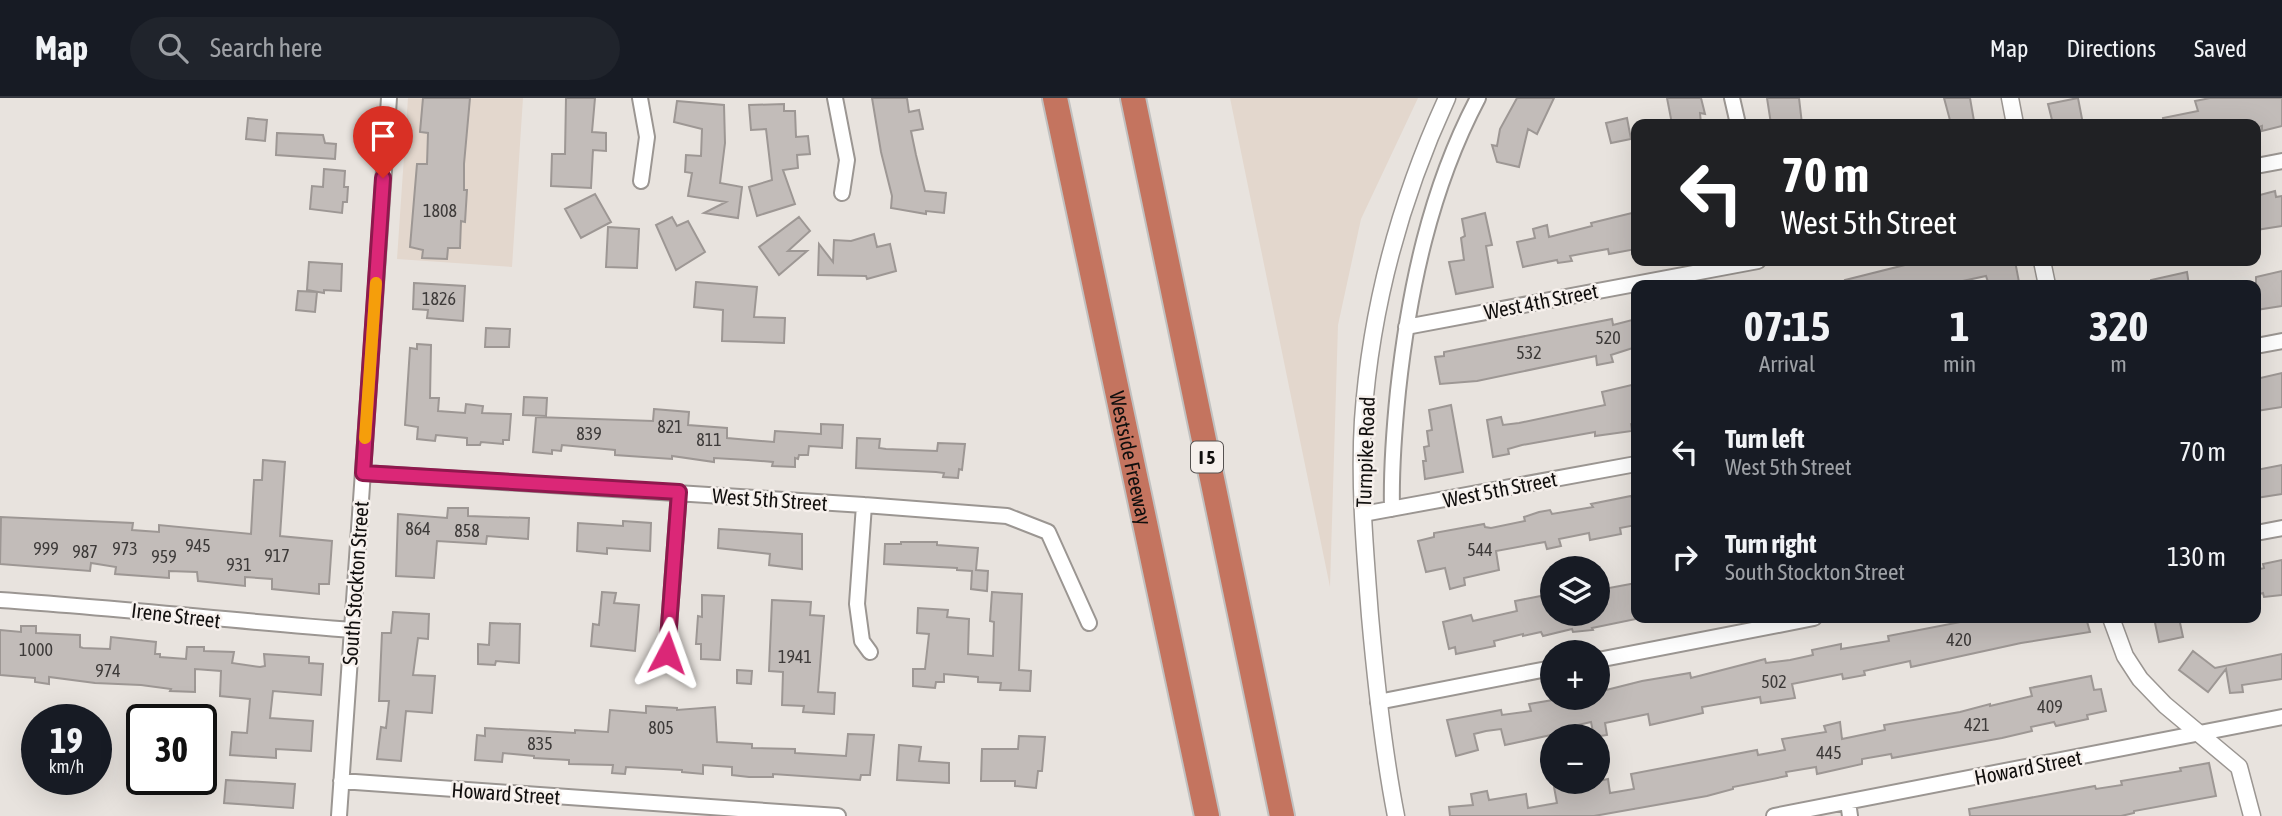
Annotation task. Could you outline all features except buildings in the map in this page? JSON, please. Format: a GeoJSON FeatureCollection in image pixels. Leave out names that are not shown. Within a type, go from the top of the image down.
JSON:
{"type":"FeatureCollection","features":[{"type":"Feature","properties":{"kind":"highway","name":"Westside Freeway"},"geometry":{"type":"LineString","coordinates":[[1055,98],[1207,816]]}},
{"type":"Feature","properties":{"kind":"highway","name":"I 5"},"geometry":{"type":"LineString","coordinates":[[1133,98],[1282,816]]}},
{"type":"Feature","properties":{"kind":"street","name":"South Stockton Street"},"geometry":{"type":"LineString","coordinates":[[339,816],[389,98]]}},
{"type":"Feature","properties":{"kind":"street"},"geometry":{"type":"LineString","coordinates":[[640,98],[647,136],[641,181]]}},
{"type":"Feature","properties":{"kind":"street"},"geometry":{"type":"LineString","coordinates":[[835,98],[847,160],[842,193]]}},
{"type":"Feature","properties":{"kind":"street","name":"Turnpike Road"},"geometry":{"type":"LineString","coordinates":[[1396,816],[1378,702],[1363,514],[1363,421],[1370,356],[1393,240],[1411,185],[1447,98]]}},
{"type":"Feature","properties":{"kind":"street"},"geometry":{"type":"LineString","coordinates":[[1392,509],[1391,468],[1406,327],[1420,254],[1432,209],[1451,156],[1478,98]]}},
{"type":"Feature","properties":{"kind":"street"},"geometry":{"type":"LineString","coordinates":[[1732,98],[1737,119]]}},
{"type":"Feature","properties":{"kind":"street"},"geometry":{"type":"LineString","coordinates":[[2010,98],[2014,119]]}},
{"type":"Feature","properties":{"kind":"street"},"geometry":{"type":"LineString","coordinates":[[2261,165],[2282,161]]}},
{"type":"Feature","properties":{"kind":"street","name":"West 4th Street"},"geometry":{"type":"LineString","coordinates":[[1657,280],[1731,266]]}},
{"type":"Feature","properties":{"kind":"street","name":"West 4th Street"},"geometry":{"type":"LineString","coordinates":[[1406,327],[1631,285]]}},
{"type":"Feature","properties":{"kind":"street"},"geometry":{"type":"LineString","coordinates":[[2261,344],[2282,341]]}},
{"type":"Feature","properties":{"kind":"street","name":"West 5th Street"},"geometry":{"type":"LineString","coordinates":[[1363,514],[1631,465]]}},
{"type":"Feature","properties":{"kind":"street","name":"West 5th Street"},"geometry":{"type":"LineString","coordinates":[[363,473],[1007,516],[1048,532],[1089,623]]}},
{"type":"Feature","properties":{"kind":"street"},"geometry":{"type":"LineString","coordinates":[[667,653],[679,492]]}},
{"type":"Feature","properties":{"kind":"street"},"geometry":{"type":"LineString","coordinates":[[864,505],[858,604],[862,641],[870,652]]}},
{"type":"Feature","properties":{"kind":"street"},"geometry":{"type":"LineString","coordinates":[[2261,532],[2282,528]]}},
{"type":"Feature","properties":{"kind":"street","name":"Irene Street"},"geometry":{"type":"LineString","coordinates":[[0,600],[137,609],[231,621],[352,630]]}},
{"type":"Feature","properties":{"kind":"street"},"geometry":{"type":"LineString","coordinates":[[1610,658],[1788,623]]}},
{"type":"Feature","properties":{"kind":"street"},"geometry":{"type":"LineString","coordinates":[[2112,623],[2118,642],[2140,679],[2165,705],[2239,767],[2252,816]]}},
{"type":"Feature","properties":{"kind":"street"},"geometry":{"type":"LineString","coordinates":[[1378,702],[1540,670]]}},
{"type":"Feature","properties":{"kind":"street","name":"Howard Street"},"geometry":{"type":"LineString","coordinates":[[1774,816],[1849,809],[2282,717]]}},
{"type":"Feature","properties":{"kind":"street","name":"Howard Street"},"geometry":{"type":"LineString","coordinates":[[341,781],[838,816]]}},
{"type":"Feature","properties":{"kind":"shaded area"},"geometry":{"type":"Polygon","coordinates":[[[408,98],[523,98],[512,267],[397,259],[408,98]]]}},
{"type":"Feature","properties":{"kind":"shaded area"},"geometry":{"type":"Polygon","coordinates":[[[1230,98],[1418,98],[1361,219],[1338,325],[1330,587],[1230,98]]]}},
{"type":"Feature","properties":{"kind":"slow traffic"},"geometry":{"type":"LineString","coordinates":[[365,438],[376,283]]}},
{"type":"Feature","properties":{"kind":"route"},"geometry":{"type":"LineString","coordinates":[[383,178],[363,473],[679,492],[667,653]]}}]}
